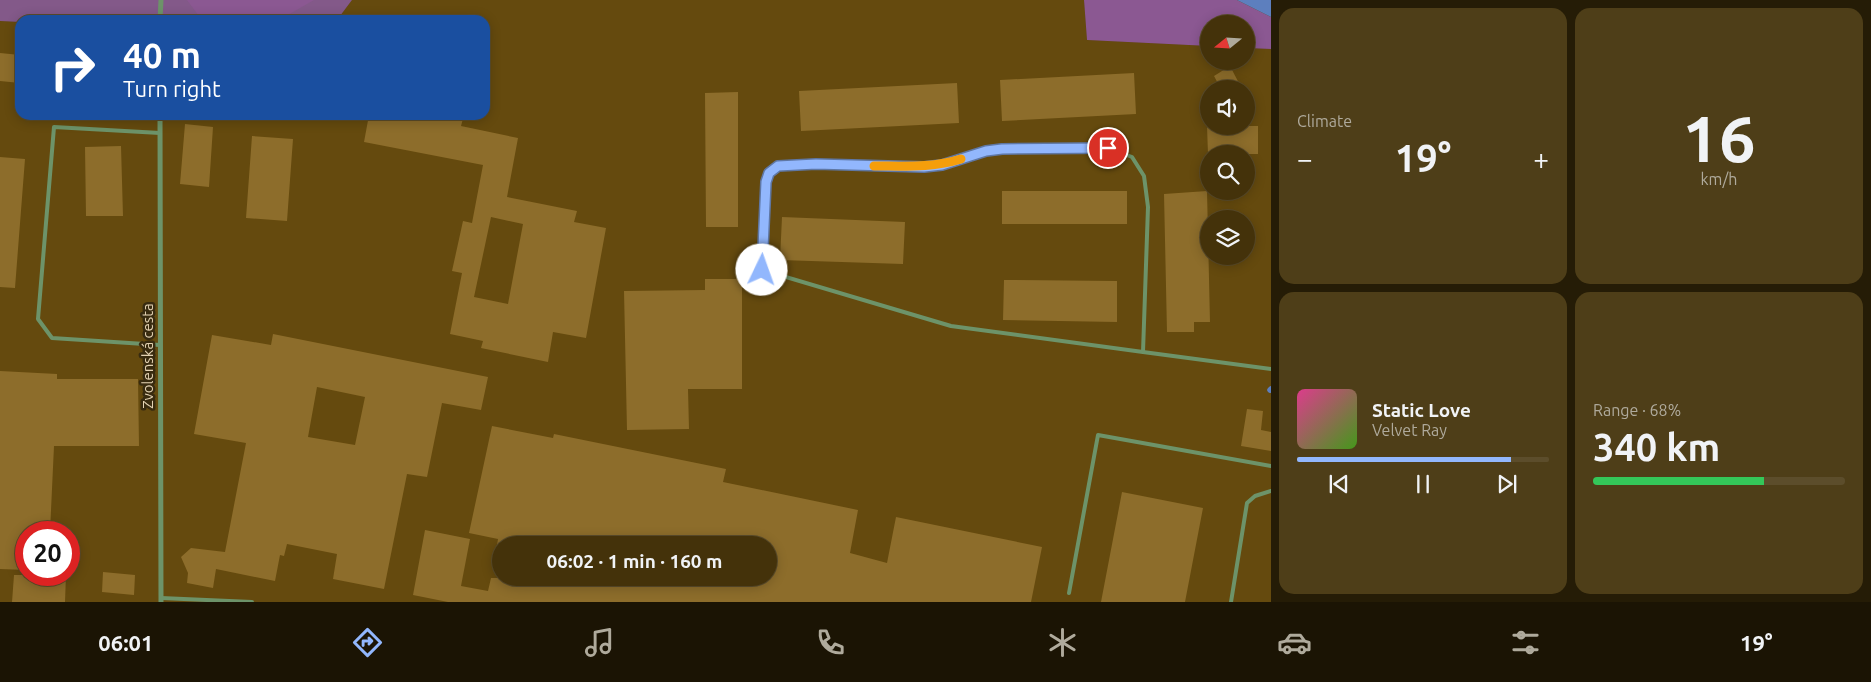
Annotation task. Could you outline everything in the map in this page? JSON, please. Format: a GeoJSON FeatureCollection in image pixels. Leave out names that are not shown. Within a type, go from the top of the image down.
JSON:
{"type":"FeatureCollection","features":[{"type":"Feature","properties":{"kind":"street"},"geometry":{"type":"LineString","coordinates":[[160,15],[161,0]]}},
{"type":"Feature","properties":{"kind":"street","name":"Zvolenská cesta"},"geometry":{"type":"LineString","coordinates":[[160,120],[161,600]]}},
{"type":"Feature","properties":{"kind":"lane"},"geometry":{"type":"LineString","coordinates":[[160,133],[54,127],[38,319],[52,338],[160,344]]}},
{"type":"Feature","properties":{"kind":"lane"},"geometry":{"type":"LineString","coordinates":[[1143,352],[1148,207],[1144,176],[1132,157],[1108,148],[1002,149],[986,151],[933,166],[816,164],[778,166],[769,173],[766,182],[762,270],[951,326],[1143,352],[1271,369]]}},
{"type":"Feature","properties":{"kind":"lane"},"geometry":{"type":"LineString","coordinates":[[1068,593],[1098,435],[1271,466]]}},
{"type":"Feature","properties":{"kind":"lane"},"geometry":{"type":"LineString","coordinates":[[1230,602],[1247,503],[1255,496],[1271,492]]}},
{"type":"Feature","properties":{"kind":"lane","name":"Zvolenská cesta"},"geometry":{"type":"LineString","coordinates":[[161,600],[252,602]]}},
{"type":"Feature","properties":{"kind":"shaded area"},"geometry":{"type":"Polygon","coordinates":[[[0,0],[352,0],[341,15],[15,15],[15,22],[0,21],[0,0]]]}},
{"type":"Feature","properties":{"kind":"shaded area"},"geometry":{"type":"Polygon","coordinates":[[[187,0],[314,0],[288,15],[198,15],[187,0]]]}},
{"type":"Feature","properties":{"kind":"shaded area"},"geometry":{"type":"Polygon","coordinates":[[[352,0],[1084,0],[1087,40],[1200,46],[1200,70],[1255,70],[1255,48],[1271,49],[1271,602],[0,602],[0,21],[15,22],[15,120],[490,120],[490,15],[341,15],[352,0]]]}},
{"type":"Feature","properties":{"kind":"shaded area"},"geometry":{"type":"Polygon","coordinates":[[[1084,0],[1237,0],[1271,17],[1271,49],[1255,48],[1255,15],[1200,15],[1200,46],[1087,40],[1084,0]]]}},
{"type":"Feature","properties":{"kind":"water"},"geometry":{"type":"Polygon","coordinates":[[[1237,0],[1271,0],[1271,17],[1237,0]]]}},
{"type":"Feature","properties":{"kind":"building"},"geometry":{"type":"Polygon","coordinates":[[[0,53],[15,54],[15,82],[0,81],[0,53]]]}},
{"type":"Feature","properties":{"kind":"building"},"geometry":{"type":"Polygon","coordinates":[[[1224,70],[1232,70],[1237,80],[1216,80],[1214,76],[1224,70]]]}},
{"type":"Feature","properties":{"kind":"building"},"geometry":{"type":"Polygon","coordinates":[[[1134,73],[1136,114],[1002,121],[1000,80],[1134,73]]]}},
{"type":"Feature","properties":{"kind":"building"},"geometry":{"type":"Polygon","coordinates":[[[957,83],[959,123],[801,131],[799,91],[957,83]]]}},
{"type":"Feature","properties":{"kind":"building"},"geometry":{"type":"Polygon","coordinates":[[[738,92],[738,227],[706,227],[705,93],[738,92]]]}},
{"type":"Feature","properties":{"kind":"building"},"geometry":{"type":"Polygon","coordinates":[[[368,120],[463,120],[461,126],[518,138],[507,197],[577,211],[574,222],[606,228],[586,338],[553,332],[548,362],[481,348],[483,341],[450,334],[462,273],[452,271],[463,221],[472,223],[483,165],[364,142],[368,120]],[[491,217],[474,297],[508,304],[523,224],[491,217]]]}},
{"type":"Feature","properties":{"kind":"building"},"geometry":{"type":"Polygon","coordinates":[[[185,124],[213,127],[209,187],[180,184],[185,124]]]}},
{"type":"Feature","properties":{"kind":"building"},"geometry":{"type":"Polygon","coordinates":[[[1255,126],[1258,126],[1258,154],[1255,154],[1255,145],[1208,145],[1207,135],[1255,135],[1255,126]]]}},
{"type":"Feature","properties":{"kind":"building"},"geometry":{"type":"Polygon","coordinates":[[[252,136],[293,139],[287,221],[246,218],[252,136]]]}},
{"type":"Feature","properties":{"kind":"building"},"geometry":{"type":"Polygon","coordinates":[[[121,146],[123,216],[86,216],[85,147],[121,146]]]}},
{"type":"Feature","properties":{"kind":"building"},"geometry":{"type":"Polygon","coordinates":[[[0,157],[25,159],[15,288],[0,287],[0,157]]]}},
{"type":"Feature","properties":{"kind":"building"},"geometry":{"type":"Polygon","coordinates":[[[1002,191],[1127,191],[1127,224],[1002,224],[1002,191]]]}},
{"type":"Feature","properties":{"kind":"building"},"geometry":{"type":"Polygon","coordinates":[[[1200,191],[1200,200],[1207,200],[1207,210],[1200,210],[1200,265],[1209,265],[1210,322],[1194,322],[1194,332],[1167,332],[1164,194],[1200,191]]]}},
{"type":"Feature","properties":{"kind":"building"},"geometry":{"type":"Polygon","coordinates":[[[782,217],[905,222],[903,264],[780,260],[782,217]]]}},
{"type":"Feature","properties":{"kind":"building"},"geometry":{"type":"Polygon","coordinates":[[[705,279],[742,279],[742,389],[688,389],[689,429],[627,430],[624,291],[705,290],[705,279]]]}},
{"type":"Feature","properties":{"kind":"building"},"geometry":{"type":"Polygon","coordinates":[[[1004,280],[1117,281],[1117,322],[1003,320],[1004,280]]]}},
{"type":"Feature","properties":{"kind":"building"},"geometry":{"type":"Polygon","coordinates":[[[273,334],[488,377],[481,410],[442,403],[427,477],[407,474],[384,589],[333,579],[337,554],[287,544],[284,556],[280,555],[275,581],[216,569],[213,588],[187,583],[188,573],[181,557],[191,548],[225,552],[246,443],[194,434],[212,335],[271,345],[273,334]],[[317,387],[308,437],[355,445],[365,397],[317,387]]]}},
{"type":"Feature","properties":{"kind":"building"},"geometry":{"type":"Polygon","coordinates":[[[0,371],[57,374],[57,379],[138,379],[139,446],[54,446],[51,521],[15,521],[15,570],[0,569],[0,371]]]}},
{"type":"Feature","properties":{"kind":"building"},"geometry":{"type":"Polygon","coordinates":[[[1247,409],[1263,411],[1261,430],[1271,432],[1271,451],[1241,446],[1247,409]]]}},
{"type":"Feature","properties":{"kind":"building"},"geometry":{"type":"Polygon","coordinates":[[[492,426],[553,438],[554,434],[726,469],[723,482],[858,510],[850,553],[887,563],[896,517],[1042,547],[1031,602],[448,602],[413,595],[425,530],[470,539],[461,586],[488,591],[491,578],[492,586],[777,586],[777,536],[492,536],[492,538],[469,533],[492,426]]]}},
{"type":"Feature","properties":{"kind":"building"},"geometry":{"type":"Polygon","coordinates":[[[1122,492],[1203,508],[1185,602],[1101,602],[1122,492]]]}},
{"type":"Feature","properties":{"kind":"building"},"geometry":{"type":"Polygon","coordinates":[[[103,572],[135,575],[134,595],[102,592],[103,572]]]}},
{"type":"Feature","properties":{"kind":"building"},"geometry":{"type":"Polygon","coordinates":[[[14,575],[15,586],[66,586],[65,602],[12,602],[14,575]]]}},
{"type":"Feature","properties":{"kind":"slow traffic"},"geometry":{"type":"LineString","coordinates":[[874,166],[924,167],[942,165],[961,159]]}},
{"type":"Feature","properties":{"kind":"route"},"geometry":{"type":"LineString","coordinates":[[762,270],[766,182],[769,173],[778,166],[816,164],[924,167],[942,165],[986,151],[1002,149],[1108,148]]}}]}
